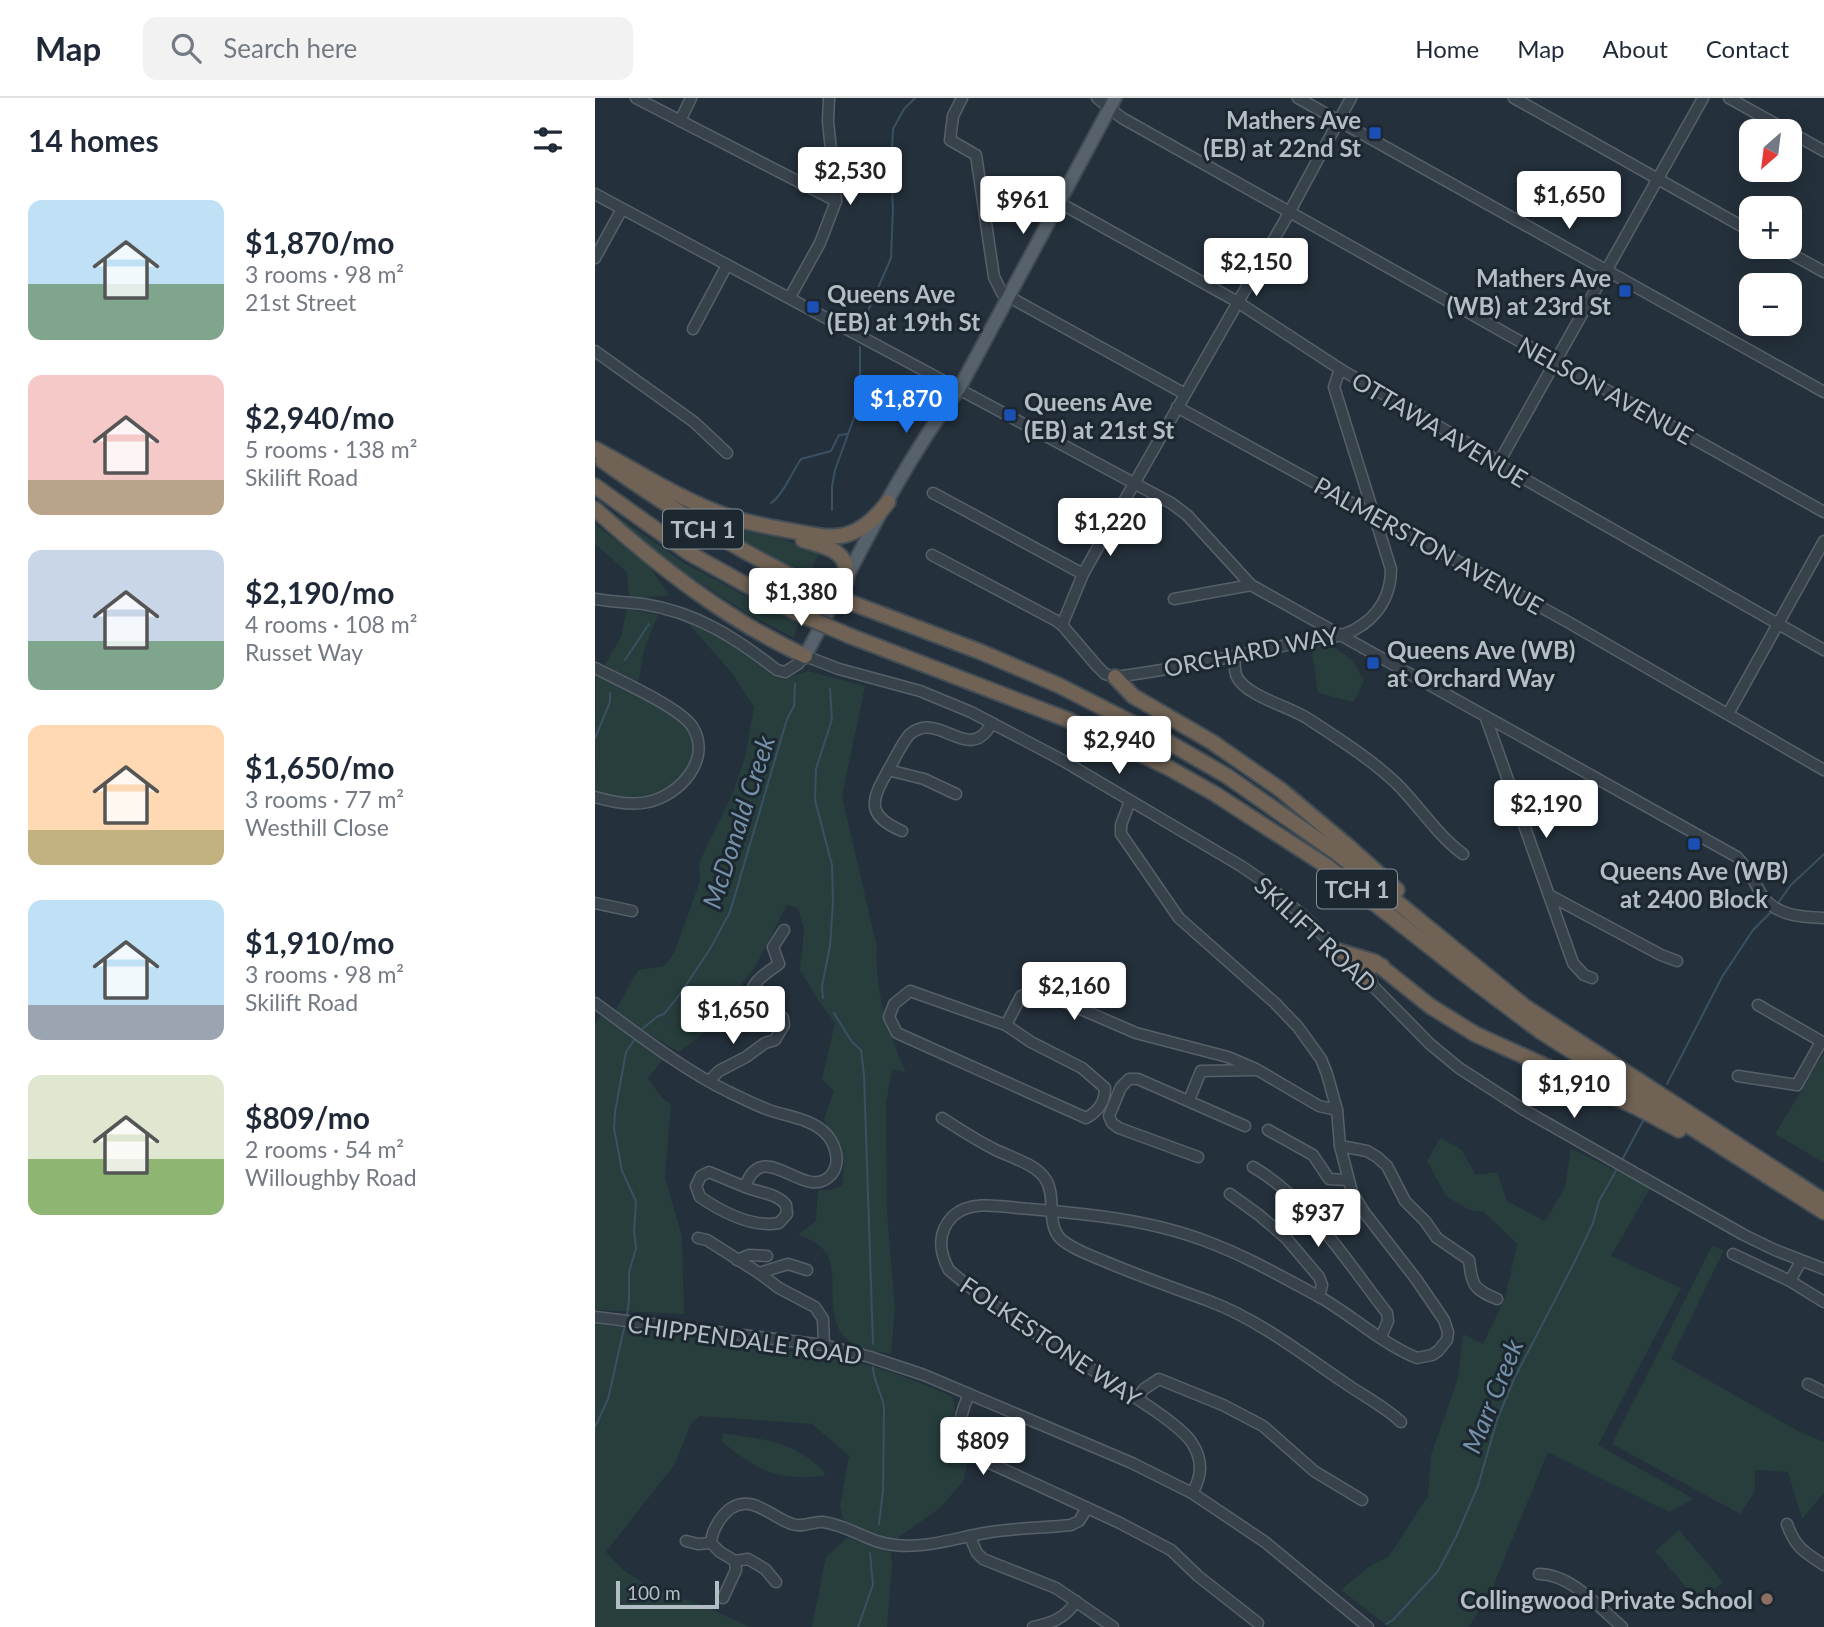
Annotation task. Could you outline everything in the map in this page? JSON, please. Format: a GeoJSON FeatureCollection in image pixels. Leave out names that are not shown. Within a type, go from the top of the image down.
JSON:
{"type":"FeatureCollection","features":[{"type":"Feature","properties":{"kind":"highway"},"geometry":{"type":"LineString","coordinates":[[595,449],[669,489],[730,517],[837,553],[846,563],[846,581]]}},
{"type":"Feature","properties":{"kind":"highway","name":"TCH 1"},"geometry":{"type":"LineString","coordinates":[[595,456],[704,529],[750,556],[818,589],[1032,673],[1121,716],[1204,762],[1337,853],[1483,975],[1568,1036],[1824,1201]]}},
{"type":"Feature","properties":{"kind":"highway","name":"TCH 1"},"geometry":{"type":"LineString","coordinates":[[595,486],[689,553],[796,612],[850,636],[1071,722],[1215,794],[1339,875],[1540,1031],[1824,1213]]}},
{"type":"Feature","properties":{"kind":"highway"},"geometry":{"type":"LineString","coordinates":[[730,517],[795,531],[840,536],[851,534],[867,524],[888,502]]}},
{"type":"Feature","properties":{"kind":"highway"},"geometry":{"type":"LineString","coordinates":[[595,509],[698,593],[740,621],[805,656]]}},
{"type":"Feature","properties":{"kind":"highway"},"geometry":{"type":"LineString","coordinates":[[1115,677],[1133,696],[1212,742],[1303,808],[1372,867],[1483,975]]}},
{"type":"Feature","properties":{"kind":"highway"},"geometry":{"type":"LineString","coordinates":[[1338,951],[1366,958],[1382,966],[1430,1006],[1459,1025],[1501,1047],[1636,1107],[1824,1213]]}},
{"type":"Feature","properties":{"kind":"highway"},"geometry":{"type":"LineString","coordinates":[[1370,984],[1367,975],[1369,968],[1375,964],[1382,966]]}},
{"type":"Feature","properties":{"kind":"main road"},"geometry":{"type":"LineString","coordinates":[[805,656],[930,426],[959,389],[1112,103]]}},
{"type":"Feature","properties":{"kind":"street"},"geometry":{"type":"LineString","coordinates":[[636,98],[835,201]]}},
{"type":"Feature","properties":{"kind":"street"},"geometry":{"type":"LineString","coordinates":[[680,121],[691,98]]}},
{"type":"Feature","properties":{"kind":"street"},"geometry":{"type":"LineString","coordinates":[[790,297],[820,243],[835,201],[828,121],[829,98]]}},
{"type":"Feature","properties":{"kind":"street"},"geometry":{"type":"LineString","coordinates":[[963,98],[953,116],[950,140],[976,155],[994,277],[1002,293],[1185,394]]}},
{"type":"Feature","properties":{"kind":"street","name":"NELSON AVENUE"},"geometry":{"type":"LineString","coordinates":[[1097,98],[1112,103],[1122,118],[1824,512]]}},
{"type":"Feature","properties":{"kind":"street"},"geometry":{"type":"LineString","coordinates":[[1298,98],[1824,392]]}},
{"type":"Feature","properties":{"kind":"street"},"geometry":{"type":"LineString","coordinates":[[1062,625],[1083,574],[1351,98]]}},
{"type":"Feature","properties":{"kind":"street"},"geometry":{"type":"LineString","coordinates":[[1514,98],[1739,225]]}},
{"type":"Feature","properties":{"kind":"street"},"geometry":{"type":"LineString","coordinates":[[1498,464],[1703,98]]}},
{"type":"Feature","properties":{"kind":"street"},"geometry":{"type":"LineString","coordinates":[[1729,98],[1766,119]]}},
{"type":"Feature","properties":{"kind":"street"},"geometry":{"type":"LineString","coordinates":[[1803,140],[1824,151]]}},
{"type":"Feature","properties":{"kind":"street"},"geometry":{"type":"LineString","coordinates":[[595,194],[1171,503],[1187,515],[1251,585],[1737,857],[1749,869],[1762,895],[1777,909],[1794,916],[1824,918]]}},
{"type":"Feature","properties":{"kind":"street","name":"OTTAWA AVENUE"},"geometry":{"type":"LineString","coordinates":[[1060,203],[1237,301],[1340,369],[1490,456],[1498,464],[1824,650]]}},
{"type":"Feature","properties":{"kind":"street"},"geometry":{"type":"LineString","coordinates":[[595,258],[622,209]]}},
{"type":"Feature","properties":{"kind":"street"},"geometry":{"type":"LineString","coordinates":[[1801,259],[1824,272]]}},
{"type":"Feature","properties":{"kind":"street"},"geometry":{"type":"LineString","coordinates":[[692,329],[727,265]]}},
{"type":"Feature","properties":{"kind":"street"},"geometry":{"type":"LineString","coordinates":[[595,351],[694,422],[727,453]]}},
{"type":"Feature","properties":{"kind":"street","name":"ORCHARD WAY"},"geometry":{"type":"LineString","coordinates":[[1115,677],[1338,635],[1353,631],[1382,607],[1389,592],[1391,569],[1377,517],[1334,387],[1340,369]]}},
{"type":"Feature","properties":{"kind":"street","name":"PALMERSTON AVENUE"},"geometry":{"type":"LineString","coordinates":[[1178,407],[1568,622],[1824,770]]}},
{"type":"Feature","properties":{"kind":"street"},"geometry":{"type":"LineString","coordinates":[[933,493],[1083,574]]}},
{"type":"Feature","properties":{"kind":"street"},"geometry":{"type":"LineString","coordinates":[[1728,714],[1824,541]]}},
{"type":"Feature","properties":{"kind":"street"},"geometry":{"type":"LineString","coordinates":[[932,555],[1062,625],[1105,674],[1115,677]]}},
{"type":"Feature","properties":{"kind":"street"},"geometry":{"type":"LineString","coordinates":[[1174,599],[1251,585]]}},
{"type":"Feature","properties":{"kind":"street"},"geometry":{"type":"LineString","coordinates":[[595,599],[643,604],[677,611],[703,621],[732,636],[777,670],[785,672],[792,669],[805,656]]}},
{"type":"Feature","properties":{"kind":"street","name":"SKILIFT ROAD"},"geometry":{"type":"LineString","coordinates":[[805,656],[839,669],[935,696],[992,723],[1130,801],[1263,881],[1338,951],[1430,1044],[1483,1084],[1744,1235],[1824,1269]]}},
{"type":"Feature","properties":{"kind":"street"},"geometry":{"type":"LineString","coordinates":[[1234,656],[1236,676],[1246,688],[1306,717],[1352,748],[1394,781],[1449,843],[1464,854]]}},
{"type":"Feature","properties":{"kind":"street"},"geometry":{"type":"LineString","coordinates":[[595,668],[683,716],[694,730],[699,749],[689,775],[677,788],[662,797],[635,804],[595,797]]}},
{"type":"Feature","properties":{"kind":"street"},"geometry":{"type":"LineString","coordinates":[[1486,718],[1573,963],[1584,975],[1593,978]]}},
{"type":"Feature","properties":{"kind":"street"},"geometry":{"type":"LineString","coordinates":[[902,831],[883,822],[874,806],[875,793],[906,738],[916,729],[929,726],[974,740],[985,735],[992,723]]}},
{"type":"Feature","properties":{"kind":"street"},"geometry":{"type":"LineString","coordinates":[[888,770],[924,779],[957,794]]}},
{"type":"Feature","properties":{"kind":"street","name":"FOLKESTONE WAY"},"geometry":{"type":"LineString","coordinates":[[1130,801],[1121,825],[1124,842],[1179,918],[1240,969],[1298,1027],[1321,1059],[1337,1110],[1340,1146],[1347,1180],[1364,1212],[1416,1279],[1444,1320],[1448,1332],[1447,1339],[1438,1351],[1417,1358],[1319,1297],[1244,1257],[1206,1241],[1154,1226],[1052,1209],[976,1205],[962,1209],[951,1218],[944,1229],[941,1244],[942,1258],[949,1270],[1137,1398],[1187,1437],[1194,1446],[1201,1471],[1192,1493]]}},
{"type":"Feature","properties":{"kind":"street"},"geometry":{"type":"LineString","coordinates":[[1549,895],[1677,961]]}},
{"type":"Feature","properties":{"kind":"street"},"geometry":{"type":"LineString","coordinates":[[595,903],[632,911]]}},
{"type":"Feature","properties":{"kind":"street"},"geometry":{"type":"LineString","coordinates":[[709,1081],[724,1068],[765,1043],[775,1040],[782,1030],[783,1018],[777,1013],[764,1014],[758,1009],[752,993],[757,979],[779,964],[773,947],[784,930]]}},
{"type":"Feature","properties":{"kind":"street"},"geometry":{"type":"LineString","coordinates":[[910,991],[1006,1025],[1031,1042],[1082,1068],[1105,1088],[1105,1098],[1096,1112],[1086,1118],[897,1033],[889,1017],[894,1004],[910,991]]}},
{"type":"Feature","properties":{"kind":"street"},"geometry":{"type":"LineString","coordinates":[[1006,1025],[1021,996],[1034,992],[1046,994],[1136,1033],[1197,1048],[1256,1069],[1319,1106],[1337,1110]]}},
{"type":"Feature","properties":{"kind":"street"},"geometry":{"type":"LineString","coordinates":[[595,1003],[709,1081],[759,1106],[809,1123],[824,1132],[833,1144],[835,1165],[828,1177],[813,1181],[762,1166],[752,1171],[745,1187]]}},
{"type":"Feature","properties":{"kind":"street"},"geometry":{"type":"LineString","coordinates":[[1738,1076],[1797,1085],[1823,1043],[1758,1005]]}},
{"type":"Feature","properties":{"kind":"street"},"geometry":{"type":"LineString","coordinates":[[1189,1100],[1201,1071],[1256,1069]]}},
{"type":"Feature","properties":{"kind":"street"},"geometry":{"type":"LineString","coordinates":[[1198,1157],[1112,1124],[1109,1116],[1121,1087],[1129,1079],[1138,1079],[1245,1126]]}},
{"type":"Feature","properties":{"kind":"street"},"geometry":{"type":"LineString","coordinates":[[942,1118],[992,1149],[1039,1172],[1047,1181],[1054,1230],[1061,1239],[1080,1251],[1210,1302],[1250,1321],[1280,1338],[1357,1391],[1385,1406],[1401,1422]]}},
{"type":"Feature","properties":{"kind":"street"},"geometry":{"type":"LineString","coordinates":[[1268,1130],[1313,1154],[1329,1179],[1347,1180]]}},
{"type":"Feature","properties":{"kind":"street"},"geometry":{"type":"LineString","coordinates":[[1340,1146],[1367,1151],[1387,1166],[1405,1201],[1437,1238],[1469,1260],[1472,1283],[1480,1292],[1497,1299]]}},
{"type":"Feature","properties":{"kind":"street"},"geometry":{"type":"LineString","coordinates":[[1253,1167],[1270,1177],[1305,1210],[1387,1313],[1388,1321],[1381,1337]]}},
{"type":"Feature","properties":{"kind":"street"},"geometry":{"type":"LineString","coordinates":[[709,1172],[745,1187],[781,1198],[787,1208],[784,1220],[774,1224],[741,1219],[704,1200],[697,1190],[699,1179],[709,1172]]}},
{"type":"Feature","properties":{"kind":"street"},"geometry":{"type":"LineString","coordinates":[[1230,1194],[1286,1238],[1319,1277],[1322,1285],[1319,1297]]}},
{"type":"Feature","properties":{"kind":"street"},"geometry":{"type":"LineString","coordinates":[[698,1238],[707,1240],[779,1288],[815,1307],[823,1319],[824,1345]]}},
{"type":"Feature","properties":{"kind":"street"},"geometry":{"type":"LineString","coordinates":[[1733,1254],[1790,1281],[1824,1302]]}},
{"type":"Feature","properties":{"kind":"street"},"geometry":{"type":"LineString","coordinates":[[737,1260],[749,1255],[767,1256]]}},
{"type":"Feature","properties":{"kind":"street"},"geometry":{"type":"LineString","coordinates":[[1790,1281],[1801,1261]]}},
{"type":"Feature","properties":{"kind":"street"},"geometry":{"type":"LineString","coordinates":[[759,1273],[787,1264],[807,1270]]}},
{"type":"Feature","properties":{"kind":"street","name":"CHIPPENDALE ROAD"},"geometry":{"type":"LineString","coordinates":[[595,1317],[824,1345],[890,1363],[969,1394],[1132,1462],[1192,1493],[1265,1542],[1368,1627]]}},
{"type":"Feature","properties":{"kind":"street"},"geometry":{"type":"LineString","coordinates":[[1137,1398],[1144,1389],[1159,1380],[1223,1405],[1263,1426],[1314,1471],[1362,1500]]}},
{"type":"Feature","properties":{"kind":"street"},"geometry":{"type":"LineString","coordinates":[[1808,1384],[1824,1392]]}},
{"type":"Feature","properties":{"kind":"street"},"geometry":{"type":"LineString","coordinates":[[969,1394],[959,1421],[965,1442],[981,1459],[1171,1550],[1198,1576],[1258,1623]]}},
{"type":"Feature","properties":{"kind":"street"},"geometry":{"type":"LineString","coordinates":[[776,1581],[765,1569],[748,1559],[735,1561],[720,1552],[711,1542],[712,1532],[720,1520],[736,1505],[753,1504],[780,1520],[795,1525],[823,1522],[873,1541],[896,1546],[1071,1525],[1079,1521],[1087,1508]]}},
{"type":"Feature","properties":{"kind":"street"},"geometry":{"type":"LineString","coordinates":[[1787,1524],[1799,1549],[1824,1565]]}},
{"type":"Feature","properties":{"kind":"street"},"geometry":{"type":"LineString","coordinates":[[970,1537],[977,1553],[983,1559],[1045,1582],[1113,1627]]}},
{"type":"Feature","properties":{"kind":"street"},"geometry":{"type":"LineString","coordinates":[[686,1541],[698,1544],[711,1542]]}},
{"type":"Feature","properties":{"kind":"street"},"geometry":{"type":"LineString","coordinates":[[723,1598],[737,1570],[735,1561]]}},
{"type":"Feature","properties":{"kind":"street"},"geometry":{"type":"LineString","coordinates":[[1539,1574],[1550,1574],[1580,1591],[1622,1627]]}},
{"type":"Feature","properties":{"kind":"street"},"geometry":{"type":"LineString","coordinates":[[1034,1627],[1054,1622],[1070,1611],[1076,1601]]}},
{"type":"Feature","properties":{"kind":"green space"},"geometry":{"type":"Polygon","coordinates":[[[648,488],[820,553],[813,564],[813,578],[745,547],[648,488]]]}},
{"type":"Feature","properties":{"kind":"green space"},"geometry":{"type":"Polygon","coordinates":[[[610,511],[684,563],[798,624],[794,638],[748,614],[667,561],[610,511]]]}},
{"type":"Feature","properties":{"kind":"green space"},"geometry":{"type":"Polygon","coordinates":[[[595,524],[648,565],[670,596],[629,598],[627,572],[595,544],[595,524]]]}},
{"type":"Feature","properties":{"kind":"green space"},"geometry":{"type":"Polygon","coordinates":[[[627,609],[658,615],[644,650],[638,685],[604,666],[621,637],[627,609]]]}},
{"type":"Feature","properties":{"kind":"green space"},"geometry":{"type":"Polygon","coordinates":[[[686,621],[709,628],[772,672],[786,678],[808,671],[865,686],[842,796],[877,947],[880,995],[906,1073],[892,1069],[886,1103],[887,1211],[895,1310],[891,1354],[863,1349],[848,1340],[834,1315],[829,1258],[820,1246],[798,1234],[816,1221],[818,1190],[831,1190],[842,1186],[844,1161],[824,1119],[834,1091],[822,1079],[835,1023],[800,970],[804,930],[798,908],[787,905],[755,967],[741,985],[746,1000],[679,1052],[614,1013],[638,970],[664,966],[674,953],[700,881],[699,863],[733,792],[745,758],[754,707],[731,672],[686,621]]]}},
{"type":"Feature","properties":{"kind":"green space"},"geometry":{"type":"Polygon","coordinates":[[[1330,644],[1352,660],[1364,680],[1354,702],[1318,693],[1311,647],[1330,644]]]}},
{"type":"Feature","properties":{"kind":"green space"},"geometry":{"type":"Polygon","coordinates":[[[596,675],[669,714],[685,727],[691,738],[693,749],[686,769],[659,792],[628,798],[595,791],[596,675]]]}},
{"type":"Feature","properties":{"kind":"green space"},"geometry":{"type":"Polygon","coordinates":[[[602,1014],[665,1057],[648,1078],[662,1098],[671,1104],[665,1178],[682,1236],[684,1314],[595,1310],[595,1024],[602,1014]]]}},
{"type":"Feature","properties":{"kind":"green space"},"geometry":{"type":"Polygon","coordinates":[[[1824,1053],[1824,1163],[1775,1134],[1824,1053]]]}},
{"type":"Feature","properties":{"kind":"green space"},"geometry":{"type":"Polygon","coordinates":[[[1440,1138],[1462,1150],[1476,1175],[1497,1172],[1507,1201],[1545,1221],[1565,1187],[1571,1149],[1651,1187],[1611,1256],[1681,1288],[1598,1445],[1694,1499],[1669,1512],[1548,1452],[1492,1589],[1469,1627],[1389,1627],[1341,1590],[1367,1568],[1389,1556],[1428,1496],[1431,1455],[1458,1378],[1463,1334],[1483,1344],[1505,1298],[1517,1244],[1484,1212],[1469,1210],[1446,1196],[1427,1161],[1440,1138]]]}},
{"type":"Feature","properties":{"kind":"green space"},"geometry":{"type":"Polygon","coordinates":[[[1712,1246],[1724,1250],[1671,1359],[1798,1431],[1824,1442],[1824,1493],[1802,1519],[1788,1472],[1755,1470],[1755,1492],[1740,1514],[1612,1444],[1712,1246]]]}},
{"type":"Feature","properties":{"kind":"green space"},"geometry":{"type":"Polygon","coordinates":[[[595,1324],[681,1334],[842,1359],[886,1371],[944,1393],[952,1397],[955,1408],[955,1435],[968,1459],[964,1480],[941,1507],[895,1540],[873,1536],[844,1524],[840,1506],[849,1456],[812,1424],[699,1416],[690,1426],[675,1464],[606,1552],[624,1571],[658,1591],[705,1606],[750,1627],[595,1627],[595,1324]]]}},
{"type":"Feature","properties":{"kind":"green space"},"geometry":{"type":"Polygon","coordinates":[[[723,1433],[766,1440],[791,1448],[814,1462],[825,1473],[824,1476],[792,1477],[769,1472],[747,1461],[722,1442],[723,1433]]]}},
{"type":"Feature","properties":{"kind":"green space"},"geometry":{"type":"Polygon","coordinates":[[[1679,1530],[1723,1582],[1699,1602],[1655,1551],[1679,1530]]]}},
{"type":"Feature","properties":{"kind":"green space"},"geometry":{"type":"Polygon","coordinates":[[[847,1538],[891,1552],[887,1627],[812,1627],[826,1557],[847,1538]]]}},
{"type":"Feature","properties":{"kind":"waterway","name":"McDonald Creek"},"geometry":{"type":"LineString","coordinates":[[863,331],[865,318],[891,258],[893,129],[904,109],[915,98]]}},
{"type":"Feature","properties":{"kind":"waterway","name":"McDonald Creek"},"geometry":{"type":"LineString","coordinates":[[832,510],[835,470],[860,401],[860,347]]}},
{"type":"Feature","properties":{"kind":"waterway"},"geometry":{"type":"LineString","coordinates":[[771,503],[801,459],[831,451],[839,435],[848,434]]}},
{"type":"Feature","properties":{"kind":"waterway"},"geometry":{"type":"LineString","coordinates":[[625,660],[649,624]]}},
{"type":"Feature","properties":{"kind":"waterway","name":"McDonald Creek"},"geometry":{"type":"LineString","coordinates":[[643,1028],[664,1014],[680,994],[710,949],[730,912],[787,719],[794,706],[795,684]]}},
{"type":"Feature","properties":{"kind":"waterway"},"geometry":{"type":"LineString","coordinates":[[823,998],[822,986],[830,946],[833,902],[832,865],[815,800],[816,769],[832,719],[830,689]]}},
{"type":"Feature","properties":{"kind":"waterway"},"geometry":{"type":"LineString","coordinates":[[595,738],[610,702],[610,693]]}},
{"type":"Feature","properties":{"kind":"waterway","name":"Marr Creek"},"geometry":{"type":"LineString","coordinates":[[1778,903],[1791,885],[1824,854]]}},
{"type":"Feature","properties":{"kind":"waterway","name":"Marr Creek"},"geometry":{"type":"LineString","coordinates":[[1667,1084],[1722,977],[1753,930],[1771,912]]}},
{"type":"Feature","properties":{"kind":"waterway"},"geometry":{"type":"LineString","coordinates":[[834,1013],[852,1042],[861,1050],[864,1075],[873,1344]]}},
{"type":"Feature","properties":{"kind":"waterway","name":"McDonald Creek"},"geometry":{"type":"LineString","coordinates":[[627,1315],[629,1272],[636,1248],[636,1201],[622,1171],[614,1128],[626,1052],[635,1039]]}},
{"type":"Feature","properties":{"kind":"waterway","name":"Marr Creek"},"geometry":{"type":"LineString","coordinates":[[1622,1160],[1644,1119]]}},
{"type":"Feature","properties":{"kind":"waterway","name":"Marr Creek"},"geometry":{"type":"LineString","coordinates":[[1386,1624],[1393,1620],[1438,1571],[1456,1537],[1478,1486],[1497,1420],[1514,1379],[1574,1263],[1593,1223],[1599,1201],[1617,1169]]}},
{"type":"Feature","properties":{"kind":"waterway","name":"McDonald Creek"},"geometry":{"type":"LineString","coordinates":[[595,1427],[608,1399],[625,1324]]}},
{"type":"Feature","properties":{"kind":"waterway"},"geometry":{"type":"LineString","coordinates":[[873,1367],[884,1409],[883,1491],[879,1524]]}},
{"type":"Feature","properties":{"kind":"waterway"},"geometry":{"type":"LineString","coordinates":[[858,1627],[873,1585],[870,1553]]}},
{"type":"Feature","properties":{"kind":"place","name":"Mathers Ave (EB) at 22nd St"},"geometry":{"type":"Point","coordinates":[1375,133]}},
{"type":"Feature","properties":{"kind":"place","name":"Mathers Ave (WB) at 23rd St"},"geometry":{"type":"Point","coordinates":[1625,291]}},
{"type":"Feature","properties":{"kind":"place","name":"Queens Ave (EB) at 19th St"},"geometry":{"type":"Point","coordinates":[813,307]}},
{"type":"Feature","properties":{"kind":"place","name":"Queens Ave (EB) at 21st St"},"geometry":{"type":"Point","coordinates":[1010,415]}},
{"type":"Feature","properties":{"kind":"place","name":"Queens Ave (WB) at Orchard Way"},"geometry":{"type":"Point","coordinates":[1373,663]}},
{"type":"Feature","properties":{"kind":"place","name":"Queens Ave (WB) at 2400 Block"},"geometry":{"type":"Point","coordinates":[1694,844]}},
{"type":"Feature","properties":{"kind":"place","name":"Collingwood Private School"},"geometry":{"type":"Point","coordinates":[1767,1599]}}]}
